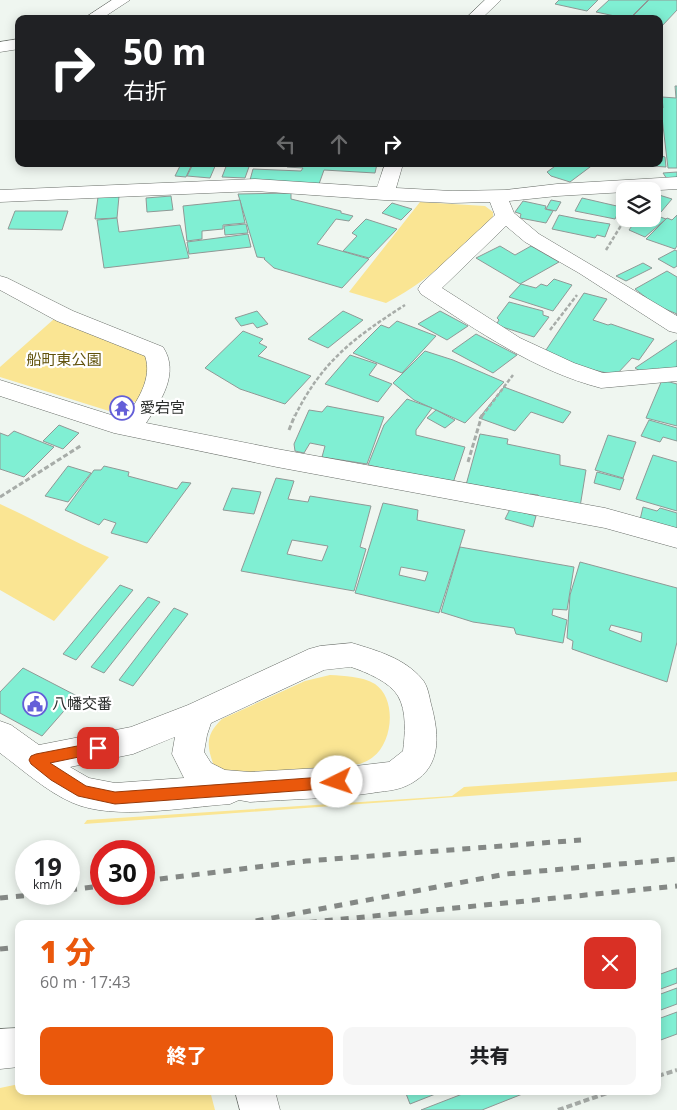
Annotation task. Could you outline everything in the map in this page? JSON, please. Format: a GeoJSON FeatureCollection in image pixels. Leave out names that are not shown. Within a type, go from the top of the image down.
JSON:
{"type":"FeatureCollection","features":[{"type":"Feature","properties":{"kind":"street"},"geometry":{"type":"LineString","coordinates":[[97,15],[123,0]]}},
{"type":"Feature","properties":{"kind":"street"},"geometry":{"type":"LineString","coordinates":[[477,15],[494,0]]}},
{"type":"Feature","properties":{"kind":"street"},"geometry":{"type":"LineString","coordinates":[[0,48],[15,45]]}},
{"type":"Feature","properties":{"kind":"street"},"geometry":{"type":"LineString","coordinates":[[384,194],[393,167]]}},
{"type":"Feature","properties":{"kind":"street"},"geometry":{"type":"LineString","coordinates":[[0,196],[293,186],[384,194],[452,197],[502,206],[677,183]]}},
{"type":"Feature","properties":{"kind":"street"},"geometry":{"type":"LineString","coordinates":[[502,206],[429,289],[512,343],[566,368],[601,381],[677,374]]}},
{"type":"Feature","properties":{"kind":"street"},"geometry":{"type":"LineString","coordinates":[[502,206],[532,238],[586,269],[677,326]]}},
{"type":"Feature","properties":{"kind":"street"},"geometry":{"type":"LineString","coordinates":[[0,282],[65,316],[155,352],[159,364],[157,381],[141,413],[122,426]]}},
{"type":"Feature","properties":{"kind":"street"},"geometry":{"type":"LineString","coordinates":[[0,388],[122,426],[277,458],[604,518],[677,538]]}},
{"type":"Feature","properties":{"kind":"street"},"geometry":{"type":"LineString","coordinates":[[0,736],[56,776],[83,792],[115,798],[355,781],[396,775],[418,758],[422,729],[412,689],[386,667],[352,655],[320,658],[199,714],[133,740],[36,760]]}},
{"type":"Feature","properties":{"kind":"street"},"geometry":{"type":"LineString","coordinates":[[199,714],[191,735],[188,754],[199,773],[221,784],[250,787]]}},
{"type":"Feature","properties":{"kind":"street"},"geometry":{"type":"LineString","coordinates":[[0,1049],[15,1047]]}},
{"type":"Feature","properties":{"kind":"street"},"geometry":{"type":"LineString","coordinates":[[256,1095],[260,1110]]}},
{"type":"Feature","properties":{"kind":"path"},"geometry":{"type":"LineString","coordinates":[[277,458],[295,412],[316,379],[354,339],[429,289]]}},
{"type":"Feature","properties":{"kind":"path"},"geometry":{"type":"LineString","coordinates":[[0,497],[122,426]]}},
{"type":"Feature","properties":{"kind":"path"},"geometry":{"type":"LineString","coordinates":[[661,1075],[677,1070]]}},
{"type":"Feature","properties":{"kind":"path"},"geometry":{"type":"LineString","coordinates":[[558,1110],[601,1095]]}},
{"type":"Feature","properties":{"kind":"green space"},"geometry":{"type":"Polygon","coordinates":[[[420,202],[485,206],[493,212],[493,217],[430,275],[386,303],[349,292],[420,202]]]}},
{"type":"Feature","properties":{"kind":"green space","name":"船町東公園"},"geometry":{"type":"Polygon","coordinates":[[[54,319],[146,355],[152,367],[143,404],[119,398],[109,411],[0,377],[0,367],[54,319]]]}},
{"type":"Feature","properties":{"kind":"green space"},"geometry":{"type":"Polygon","coordinates":[[[0,504],[109,557],[54,621],[0,590],[0,504]]]}},
{"type":"Feature","properties":{"kind":"green space"},"geometry":{"type":"Polygon","coordinates":[[[330,675],[370,681],[382,691],[387,700],[390,721],[388,731],[380,750],[372,758],[360,764],[246,775],[226,772],[214,766],[209,740],[213,730],[222,719],[305,681],[330,675]]]}},
{"type":"Feature","properties":{"kind":"green space"},"geometry":{"type":"Polygon","coordinates":[[[677,772],[677,781],[84,824],[87,820],[452,796],[464,787],[677,772]]]}},
{"type":"Feature","properties":{"kind":"green space"},"geometry":{"type":"Polygon","coordinates":[[[15,1085],[15,1095],[211,1095],[215,1110],[0,1110],[0,1088],[15,1085]]]}},
{"type":"Feature","properties":{"kind":"building"},"geometry":{"type":"Polygon","coordinates":[[[559,0],[598,0],[587,11],[555,4],[559,0]]]}},
{"type":"Feature","properties":{"kind":"building"},"geometry":{"type":"Polygon","coordinates":[[[609,0],[648,0],[633,15],[610,15],[596,12],[609,0]]]}},
{"type":"Feature","properties":{"kind":"building"},"geometry":{"type":"Polygon","coordinates":[[[649,0],[677,0],[677,10],[663,25],[663,15],[634,15],[649,0]]]}},
{"type":"Feature","properties":{"kind":"building"},"geometry":{"type":"Polygon","coordinates":[[[675,86],[677,86],[677,168],[668,168],[663,126],[663,97],[676,98],[675,86]]]}},
{"type":"Feature","properties":{"kind":"building"},"geometry":{"type":"Polygon","coordinates":[[[663,156],[665,157],[666,167],[663,167],[663,156]]]}},
{"type":"Feature","properties":{"kind":"building"},"geometry":{"type":"Polygon","coordinates":[[[180,167],[191,167],[186,177],[175,176],[180,167]]]}},
{"type":"Feature","properties":{"kind":"building"},"geometry":{"type":"Polygon","coordinates":[[[192,167],[215,167],[210,178],[187,176],[192,167]]]}},
{"type":"Feature","properties":{"kind":"building"},"geometry":{"type":"Polygon","coordinates":[[[226,167],[249,167],[245,178],[222,177],[226,167]]]}},
{"type":"Feature","properties":{"kind":"building"},"geometry":{"type":"Polygon","coordinates":[[[287,167],[376,167],[375,173],[324,170],[319,184],[250,180],[253,169],[301,171],[303,168],[287,167]]]}},
{"type":"Feature","properties":{"kind":"building"},"geometry":{"type":"Polygon","coordinates":[[[554,167],[590,167],[570,182],[551,176],[547,172],[554,167]]]}},
{"type":"Feature","properties":{"kind":"building"},"geometry":{"type":"Polygon","coordinates":[[[677,172],[677,178],[667,179],[663,173],[677,172]]]}},
{"type":"Feature","properties":{"kind":"building"},"geometry":{"type":"Polygon","coordinates":[[[291,193],[291,199],[341,211],[341,213],[353,216],[349,221],[336,219],[317,244],[369,259],[342,288],[274,268],[265,258],[257,257],[238,194],[291,193]]]}},
{"type":"Feature","properties":{"kind":"building"},"geometry":{"type":"Polygon","coordinates":[[[119,196],[117,218],[95,219],[98,197],[119,196]]]}},
{"type":"Feature","properties":{"kind":"building"},"geometry":{"type":"Polygon","coordinates":[[[171,196],[173,210],[147,212],[146,198],[171,196]]]}},
{"type":"Feature","properties":{"kind":"building"},"geometry":{"type":"Polygon","coordinates":[[[661,196],[672,199],[661,212],[661,196]]]}},
{"type":"Feature","properties":{"kind":"building"},"geometry":{"type":"Polygon","coordinates":[[[582,198],[616,206],[616,217],[615,219],[575,211],[582,198]]]}},
{"type":"Feature","properties":{"kind":"building"},"geometry":{"type":"Polygon","coordinates":[[[240,200],[245,223],[223,225],[223,229],[202,231],[202,239],[187,241],[183,206],[240,200]]]}},
{"type":"Feature","properties":{"kind":"building"},"geometry":{"type":"Polygon","coordinates":[[[551,200],[561,202],[556,211],[546,209],[551,200]]]}},
{"type":"Feature","properties":{"kind":"building"},"geometry":{"type":"Polygon","coordinates":[[[523,201],[546,206],[545,209],[553,211],[546,223],[520,218],[521,214],[515,212],[523,201]]]}},
{"type":"Feature","properties":{"kind":"building"},"geometry":{"type":"Polygon","coordinates":[[[392,203],[412,209],[401,220],[382,213],[392,203]]]}},
{"type":"Feature","properties":{"kind":"building"},"geometry":{"type":"Polygon","coordinates":[[[15,211],[68,211],[62,230],[8,229],[15,211]]]}},
{"type":"Feature","properties":{"kind":"building"},"geometry":{"type":"Polygon","coordinates":[[[559,215],[610,224],[605,237],[597,235],[595,238],[552,229],[559,215]]]}},
{"type":"Feature","properties":{"kind":"building"},"geometry":{"type":"Polygon","coordinates":[[[677,215],[677,246],[675,249],[646,239],[658,227],[661,227],[661,224],[667,218],[672,220],[677,215]]]}},
{"type":"Feature","properties":{"kind":"building"},"geometry":{"type":"Polygon","coordinates":[[[117,218],[119,232],[180,225],[189,258],[104,268],[97,220],[117,218]]]}},
{"type":"Feature","properties":{"kind":"building"},"geometry":{"type":"Polygon","coordinates":[[[366,219],[397,229],[369,258],[343,251],[357,236],[352,233],[366,219]]]}},
{"type":"Feature","properties":{"kind":"building"},"geometry":{"type":"Polygon","coordinates":[[[246,224],[248,233],[225,235],[224,226],[246,224]]]}},
{"type":"Feature","properties":{"kind":"building"},"geometry":{"type":"Polygon","coordinates":[[[631,227],[657,227],[645,237],[629,230],[631,227]]]}},
{"type":"Feature","properties":{"kind":"building"},"geometry":{"type":"Polygon","coordinates":[[[248,234],[251,247],[189,254],[187,242],[248,234]]]}},
{"type":"Feature","properties":{"kind":"building"},"geometry":{"type":"Polygon","coordinates":[[[500,246],[515,255],[531,246],[559,262],[520,284],[476,258],[500,246]]]}},
{"type":"Feature","properties":{"kind":"building"},"geometry":{"type":"Polygon","coordinates":[[[675,250],[677,251],[677,266],[674,268],[658,259],[675,250]]]}},
{"type":"Feature","properties":{"kind":"building"},"geometry":{"type":"Polygon","coordinates":[[[643,263],[652,268],[626,281],[616,276],[643,263]]]}},
{"type":"Feature","properties":{"kind":"building"},"geometry":{"type":"Polygon","coordinates":[[[667,271],[677,277],[677,314],[661,309],[635,289],[667,271]]]}},
{"type":"Feature","properties":{"kind":"building"},"geometry":{"type":"Polygon","coordinates":[[[554,279],[572,285],[553,311],[509,297],[521,284],[536,288],[541,284],[547,286],[554,279]]]}},
{"type":"Feature","properties":{"kind":"building"},"geometry":{"type":"Polygon","coordinates":[[[584,293],[607,299],[593,320],[608,325],[611,324],[654,339],[639,360],[632,358],[616,375],[584,368],[544,353],[584,293]]]}},
{"type":"Feature","properties":{"kind":"building"},"geometry":{"type":"Polygon","coordinates":[[[509,302],[543,311],[543,315],[549,317],[534,337],[496,325],[499,320],[497,318],[509,302]]]}},
{"type":"Feature","properties":{"kind":"building"},"geometry":{"type":"Polygon","coordinates":[[[257,311],[268,324],[257,328],[253,323],[241,326],[235,318],[257,311]]]}},
{"type":"Feature","properties":{"kind":"building"},"geometry":{"type":"Polygon","coordinates":[[[343,311],[363,320],[328,348],[308,339],[343,311]]]}},
{"type":"Feature","properties":{"kind":"building"},"geometry":{"type":"Polygon","coordinates":[[[440,311],[468,326],[447,340],[418,324],[440,311]]]}},
{"type":"Feature","properties":{"kind":"building"},"geometry":{"type":"Polygon","coordinates":[[[397,321],[436,336],[402,373],[353,353],[381,325],[389,328],[397,321]]]}},
{"type":"Feature","properties":{"kind":"building"},"geometry":{"type":"Polygon","coordinates":[[[243,331],[263,339],[259,343],[267,347],[258,356],[311,376],[285,404],[240,389],[205,368],[243,331]]]}},
{"type":"Feature","properties":{"kind":"building"},"geometry":{"type":"Polygon","coordinates":[[[476,334],[517,355],[493,373],[452,351],[476,334]]]}},
{"type":"Feature","properties":{"kind":"building"},"geometry":{"type":"Polygon","coordinates":[[[677,340],[677,367],[662,372],[659,368],[647,375],[635,368],[677,340]]]}},
{"type":"Feature","properties":{"kind":"building"},"geometry":{"type":"Polygon","coordinates":[[[425,351],[453,360],[504,382],[465,423],[414,400],[393,383],[425,351]]]}},
{"type":"Feature","properties":{"kind":"building"},"geometry":{"type":"Polygon","coordinates":[[[350,355],[377,364],[369,375],[392,384],[378,402],[325,384],[350,355]]]}},
{"type":"Feature","properties":{"kind":"building"},"geometry":{"type":"Polygon","coordinates":[[[662,380],[677,384],[677,426],[646,418],[662,380]]]}},
{"type":"Feature","properties":{"kind":"building"},"geometry":{"type":"Polygon","coordinates":[[[504,387],[571,412],[563,423],[531,412],[515,431],[479,418],[504,387]]]}},
{"type":"Feature","properties":{"kind":"building"},"geometry":{"type":"Polygon","coordinates":[[[407,399],[432,408],[416,430],[416,435],[465,447],[453,483],[368,465],[384,425],[407,399]]]}},
{"type":"Feature","properties":{"kind":"building"},"geometry":{"type":"Polygon","coordinates":[[[327,406],[384,417],[367,464],[322,457],[325,446],[310,443],[304,453],[295,451],[294,444],[309,410],[322,412],[327,406]]]}},
{"type":"Feature","properties":{"kind":"building"},"geometry":{"type":"Polygon","coordinates":[[[436,410],[455,420],[445,428],[427,418],[436,410]]]}},
{"type":"Feature","properties":{"kind":"building"},"geometry":{"type":"Polygon","coordinates":[[[649,420],[677,428],[677,441],[663,437],[660,442],[641,436],[649,420]]]}},
{"type":"Feature","properties":{"kind":"building"},"geometry":{"type":"Polygon","coordinates":[[[59,425],[79,433],[63,449],[43,441],[59,425]]]}},
{"type":"Feature","properties":{"kind":"building"},"geometry":{"type":"Polygon","coordinates":[[[14,431],[54,447],[24,477],[0,469],[0,433],[8,436],[14,431]]]}},
{"type":"Feature","properties":{"kind":"building"},"geometry":{"type":"Polygon","coordinates":[[[480,434],[508,439],[507,444],[560,455],[560,465],[586,470],[580,507],[539,500],[538,495],[530,494],[527,498],[466,485],[480,434]]]}},
{"type":"Feature","properties":{"kind":"building"},"geometry":{"type":"Polygon","coordinates":[[[608,435],[636,442],[623,478],[595,470],[608,435]]]}},
{"type":"Feature","properties":{"kind":"building"},"geometry":{"type":"Polygon","coordinates":[[[653,455],[677,462],[677,511],[636,499],[653,455]]]}},
{"type":"Feature","properties":{"kind":"building"},"geometry":{"type":"Polygon","coordinates":[[[68,466],[91,473],[68,502],[45,496],[68,466]]]}},
{"type":"Feature","properties":{"kind":"building"},"geometry":{"type":"Polygon","coordinates":[[[104,466],[129,472],[128,476],[177,489],[182,482],[191,483],[147,543],[111,533],[116,523],[104,519],[99,525],[65,510],[94,470],[101,470],[104,466]]]}},
{"type":"Feature","properties":{"kind":"building"},"geometry":{"type":"Polygon","coordinates":[[[597,472],[624,479],[620,490],[594,483],[597,472]]]}},
{"type":"Feature","properties":{"kind":"building"},"geometry":{"type":"Polygon","coordinates":[[[276,478],[294,481],[288,499],[308,502],[310,496],[371,506],[360,547],[366,549],[354,591],[241,571],[276,478]],[[292,540],[287,554],[322,561],[328,546],[292,540]]]}},
{"type":"Feature","properties":{"kind":"building"},"geometry":{"type":"Polygon","coordinates":[[[232,488],[261,492],[254,514],[223,510],[232,488]]]}},
{"type":"Feature","properties":{"kind":"building"},"geometry":{"type":"Polygon","coordinates":[[[383,503],[418,510],[417,520],[465,530],[439,613],[355,593],[383,503]],[[401,567],[399,575],[425,581],[428,572],[401,567]]]}},
{"type":"Feature","properties":{"kind":"building"},"geometry":{"type":"Polygon","coordinates":[[[643,507],[657,511],[660,508],[677,513],[677,535],[639,524],[643,507]]]}},
{"type":"Feature","properties":{"kind":"building"},"geometry":{"type":"Polygon","coordinates":[[[510,509],[536,516],[533,527],[505,519],[510,509]]]}},
{"type":"Feature","properties":{"kind":"building"},"geometry":{"type":"Polygon","coordinates":[[[460,547],[574,567],[567,610],[553,609],[552,615],[567,620],[563,643],[516,634],[514,628],[473,622],[441,612],[460,547]]]}},
{"type":"Feature","properties":{"kind":"building"},"geometry":{"type":"Polygon","coordinates":[[[580,562],[677,588],[677,642],[667,682],[572,649],[573,641],[567,638],[570,595],[580,562]],[[611,625],[609,630],[641,642],[642,633],[611,625]]]}},
{"type":"Feature","properties":{"kind":"building"},"geometry":{"type":"Polygon","coordinates":[[[120,585],[133,590],[76,660],[63,654],[120,585]]]}},
{"type":"Feature","properties":{"kind":"building"},"geometry":{"type":"Polygon","coordinates":[[[148,597],[160,602],[104,673],[91,667],[148,597]]]}},
{"type":"Feature","properties":{"kind":"building"},"geometry":{"type":"Polygon","coordinates":[[[174,608],[188,614],[133,686],[119,680],[174,608]]]}},
{"type":"Feature","properties":{"kind":"building","name":"八幡交番"},"geometry":{"type":"Polygon","coordinates":[[[23,668],[77,696],[42,736],[0,713],[0,692],[23,668]]]}},
{"type":"Feature","properties":{"kind":"building"},"geometry":{"type":"Polygon","coordinates":[[[677,968],[677,983],[661,989],[661,974],[677,968]]]}},
{"type":"Feature","properties":{"kind":"building"},"geometry":{"type":"Polygon","coordinates":[[[677,988],[677,1004],[661,1010],[661,994],[677,988]]]}},
{"type":"Feature","properties":{"kind":"building"},"geometry":{"type":"Polygon","coordinates":[[[677,1012],[677,1034],[661,1040],[661,1018],[677,1012]]]}},
{"type":"Feature","properties":{"kind":"building"},"geometry":{"type":"Polygon","coordinates":[[[407,1095],[433,1095],[410,1104],[407,1095]]]}},
{"type":"Feature","properties":{"kind":"building"},"geometry":{"type":"Polygon","coordinates":[[[460,1095],[520,1095],[482,1110],[421,1110],[460,1095]]]}},
{"type":"Feature","properties":{"kind":"railway"},"geometry":{"type":"LineString","coordinates":[[155,880],[306,861],[581,840]]}},
{"type":"Feature","properties":{"kind":"railway"},"geometry":{"type":"LineString","coordinates":[[261,920],[506,874],[677,859]]}},
{"type":"Feature","properties":{"kind":"railway"},"geometry":{"type":"LineString","coordinates":[[333,920],[677,886]]}},
{"type":"Feature","properties":{"kind":"railway"},"geometry":{"type":"LineString","coordinates":[[80,889],[90,887]]}},
{"type":"Feature","properties":{"kind":"railway"},"geometry":{"type":"LineString","coordinates":[[0,898],[15,897]]}},
{"type":"Feature","properties":{"kind":"railway"},"geometry":{"type":"LineString","coordinates":[[0,949],[15,947]]}},
{"type":"Feature","properties":{"kind":"place","name":"愛宕宮"},"geometry":{"type":"Point","coordinates":[122,408]}},
{"type":"Feature","properties":{"kind":"place","name":"八幡交番"},"geometry":{"type":"Point","coordinates":[35,704]}},
{"type":"Feature","properties":{"kind":"route"},"geometry":{"type":"LineString","coordinates":[[98,748],[36,760],[56,776],[83,792],[115,798],[337,782]]}}]}
